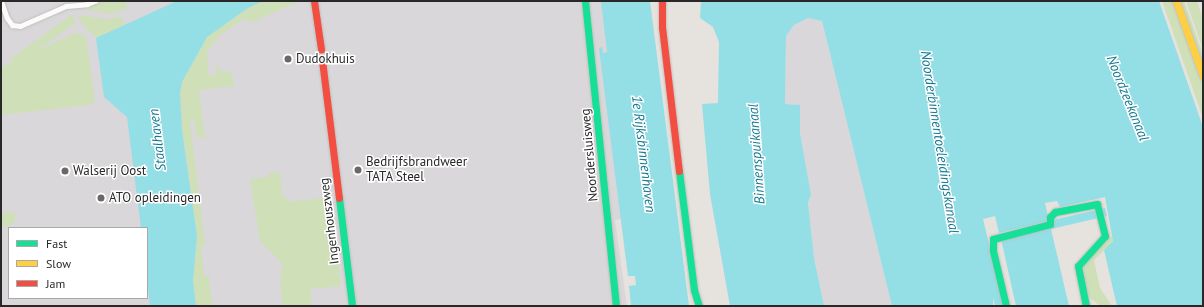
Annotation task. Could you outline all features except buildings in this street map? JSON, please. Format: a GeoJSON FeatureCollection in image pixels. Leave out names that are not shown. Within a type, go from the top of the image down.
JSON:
{"type":"FeatureCollection","features":[{"type":"Feature","properties":{"kind":"street"},"geometry":{"type":"LineString","coordinates":[[1,1],[7,18],[12,25],[20,26],[66,6],[87,4],[95,1]]}},
{"type":"Feature","properties":{"kind":"street"},"geometry":{"type":"LineString","coordinates":[[314,1],[320,49]]}},
{"type":"Feature","properties":{"kind":"street","name":"Noordersluisweg"},"geometry":{"type":"LineString","coordinates":[[585,1],[616,306]]}},
{"type":"Feature","properties":{"kind":"street"},"geometry":{"type":"LineString","coordinates":[[662,1],[662,27],[694,290],[699,306]]}},
{"type":"Feature","properties":{"kind":"street"},"geometry":{"type":"LineString","coordinates":[[1176,1],[1203,76]]}},
{"type":"Feature","properties":{"kind":"street","name":"Ingenhouszweg"},"geometry":{"type":"LineString","coordinates":[[322,60],[352,306]]}},
{"type":"Feature","properties":{"kind":"street"},"geometry":{"type":"LineString","coordinates":[[1006,306],[992,245],[993,239],[999,236],[1050,224],[1051,215],[1055,212],[1097,204],[1105,233],[1102,241],[1078,266],[1086,306]]}},
{"type":"Feature","properties":{"kind":"shaded area"},"geometry":{"type":"Polygon","coordinates":[[[1,1],[603,1],[629,218],[615,220],[627,306],[1,306],[1,1]]]}},
{"type":"Feature","properties":{"kind":"shaded area"},"geometry":{"type":"Polygon","coordinates":[[[808,18],[822,21],[892,306],[824,306],[814,258],[808,203],[811,196],[800,133],[800,105],[785,104],[786,36],[794,25],[808,18]]]}},
{"type":"Feature","properties":{"kind":"green space"},"geometry":{"type":"Polygon","coordinates":[[[104,1],[125,1],[128,8],[111,14],[84,9],[104,1]]]}},
{"type":"Feature","properties":{"kind":"green space"},"geometry":{"type":"Polygon","coordinates":[[[263,1],[300,1],[250,23],[246,18],[221,34],[207,52],[209,76],[217,74],[216,61],[220,71],[230,72],[235,86],[199,90],[205,139],[196,136],[194,120],[190,121],[205,245],[201,246],[204,276],[209,276],[212,306],[196,306],[193,281],[197,236],[182,130],[180,93],[182,82],[207,37],[248,8],[263,1]]]}},
{"type":"Feature","properties":{"kind":"green space"},"geometry":{"type":"Polygon","coordinates":[[[1162,1],[1173,1],[1203,86],[1203,118],[1162,1]]]}},
{"type":"Feature","properties":{"kind":"green space"},"geometry":{"type":"Polygon","coordinates":[[[1179,1],[1184,1],[1202,51],[1203,70],[1179,1]]]}},
{"type":"Feature","properties":{"kind":"green space"},"geometry":{"type":"Polygon","coordinates":[[[1186,1],[1197,1],[1203,19],[1203,50],[1186,1]]]}},
{"type":"Feature","properties":{"kind":"green space"},"geometry":{"type":"Polygon","coordinates":[[[71,15],[76,22],[14,68],[9,60],[71,15]]]}},
{"type":"Feature","properties":{"kind":"green space"},"geometry":{"type":"Polygon","coordinates":[[[77,15],[106,19],[122,17],[125,25],[96,38],[91,31],[88,32],[77,15]]]}},
{"type":"Feature","properties":{"kind":"green space"},"geometry":{"type":"Polygon","coordinates":[[[75,33],[86,36],[95,101],[89,105],[1,115],[1,68],[75,33]]]}},
{"type":"Feature","properties":{"kind":"green space"},"geometry":{"type":"Polygon","coordinates":[[[280,172],[282,195],[290,202],[331,197],[341,286],[310,289],[312,306],[283,306],[280,286],[282,263],[260,241],[250,179],[269,177],[269,173],[280,172]]]}},
{"type":"Feature","properties":{"kind":"green space"},"geometry":{"type":"Polygon","coordinates":[[[8,211],[17,214],[13,223],[7,227],[1,226],[1,213],[8,211]]]}},
{"type":"Feature","properties":{"kind":"green space"},"geometry":{"type":"Polygon","coordinates":[[[1112,236],[1113,242],[1094,260],[1100,288],[1112,306],[1100,306],[1088,296],[1083,265],[1112,236]]]}},
{"type":"Feature","properties":{"kind":"water","name":"Staalhaven"},"geometry":{"type":"Polygon","coordinates":[[[177,1],[263,1],[248,8],[207,37],[182,82],[180,93],[182,130],[197,236],[193,281],[196,306],[150,306],[148,289],[148,227],[141,227],[127,117],[104,97],[96,38],[177,1]]]}},
{"type":"Feature","properties":{"kind":"water","name":"1e Rijksbinnenhaven"},"geometry":{"type":"Polygon","coordinates":[[[601,1],[650,1],[689,306],[631,306],[629,286],[636,285],[635,276],[628,276],[599,48],[602,47],[603,53],[607,52],[601,1]]]}},
{"type":"Feature","properties":{"kind":"water"},"geometry":{"type":"Polygon","coordinates":[[[701,1],[1159,1],[1203,127],[1203,306],[1117,306],[1104,250],[1113,241],[1105,197],[1060,207],[1057,201],[1045,203],[1049,221],[999,233],[995,216],[983,219],[1004,306],[995,306],[993,298],[993,306],[892,306],[822,21],[808,18],[794,25],[786,36],[785,104],[800,105],[800,133],[811,195],[808,203],[814,258],[824,306],[730,306],[710,194],[702,104],[718,103],[719,42],[713,27],[700,18],[701,1]]]}},
{"type":"Feature","properties":{"kind":"water"},"geometry":{"type":"Polygon","coordinates":[[[1105,208],[1107,216],[1051,229],[1069,306],[1016,306],[1001,239],[1051,227],[1049,221],[1105,208]]]}},
{"type":"Feature","properties":{"kind":"traffic: fast"},"geometry":{"type":"LineString","coordinates":[[585,1],[616,306]]}},
{"type":"Feature","properties":{"kind":"traffic: fast"},"geometry":{"type":"LineString","coordinates":[[679,171],[694,290],[699,306]]}},
{"type":"Feature","properties":{"kind":"traffic: fast"},"geometry":{"type":"LineString","coordinates":[[339,198],[352,306]]}},
{"type":"Feature","properties":{"kind":"traffic: fast"},"geometry":{"type":"LineString","coordinates":[[1006,306],[993,251],[993,239],[1050,224],[1050,217],[1055,212],[1097,204],[1105,236],[1078,266],[1086,306]]}},
{"type":"Feature","properties":{"kind":"traffic: slow"},"geometry":{"type":"LineString","coordinates":[[1176,1],[1203,76]]}},
{"type":"Feature","properties":{"kind":"traffic: jam"},"geometry":{"type":"LineString","coordinates":[[314,1],[321,49]]}},
{"type":"Feature","properties":{"kind":"traffic: jam"},"geometry":{"type":"LineString","coordinates":[[662,1],[662,27],[679,171]]}},
{"type":"Feature","properties":{"kind":"traffic: jam"},"geometry":{"type":"LineString","coordinates":[[322,60],[339,198]]}},
{"type":"Feature","properties":{"kind":"place","name":"Dudokhuis"},"geometry":{"type":"Point","coordinates":[288,59]}},
{"type":"Feature","properties":{"kind":"place","name":"Bedrijfsbrandweer TATA Steel"},"geometry":{"type":"Point","coordinates":[358,170]}},
{"type":"Feature","properties":{"kind":"place","name":"Walserij Oost"},"geometry":{"type":"Point","coordinates":[65,171]}},
{"type":"Feature","properties":{"kind":"place","name":"ATO opleidingen"},"geometry":{"type":"Point","coordinates":[101,198]}},
{"type":"Feature","properties":{"kind":"water label","name":"Noordzeekanaal"},"geometry":{"type":"Point","coordinates":[1128,98]}},
{"type":"Feature","properties":{"kind":"water label","name":"Noorderbinnentoeleidingskanaal"},"geometry":{"type":"Point","coordinates":[940,142]}},
{"type":"Feature","properties":{"kind":"water label","name":"Binnenspuikanaal"},"geometry":{"type":"Point","coordinates":[756,154]}}]}
